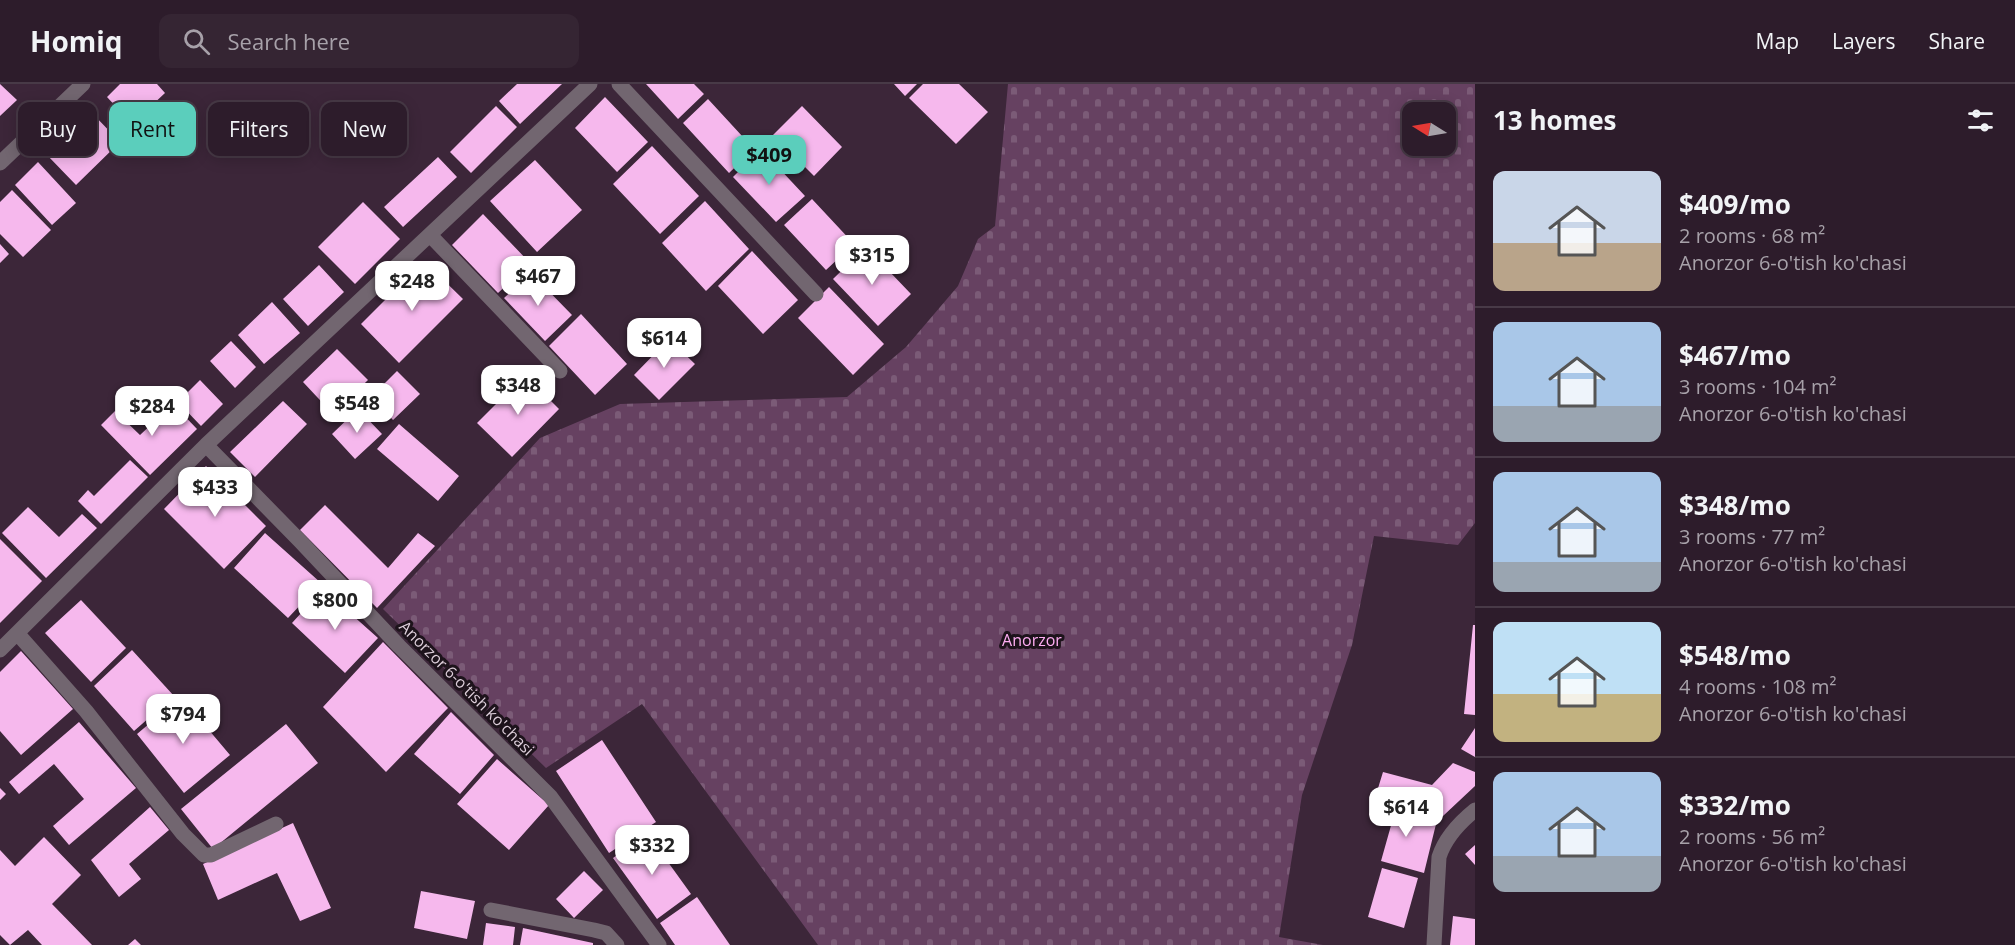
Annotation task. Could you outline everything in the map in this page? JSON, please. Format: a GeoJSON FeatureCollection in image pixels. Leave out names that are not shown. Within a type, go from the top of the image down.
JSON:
{"type":"FeatureCollection","features":[{"type":"Feature","properties":{"kind":"street"},"geometry":{"type":"LineString","coordinates":[[0,163],[83,84]]}},
{"type":"Feature","properties":{"kind":"street"},"geometry":{"type":"LineString","coordinates":[[0,650],[206,445],[590,84]]}},
{"type":"Feature","properties":{"kind":"street"},"geometry":{"type":"LineString","coordinates":[[619,84],[816,294]]}},
{"type":"Feature","properties":{"kind":"street"},"geometry":{"type":"LineString","coordinates":[[430,235],[560,371]]}},
{"type":"Feature","properties":{"kind":"street","name":"Anorzor 6-o'tish ko'chasi"},"geometry":{"type":"LineString","coordinates":[[206,445],[399,646],[550,796],[659,945]]}},
{"type":"Feature","properties":{"kind":"street"},"geometry":{"type":"LineString","coordinates":[[17,633],[86,711],[183,834],[204,855],[211,855],[276,824]]}},
{"type":"Feature","properties":{"kind":"street"},"geometry":{"type":"LineString","coordinates":[[1434,945],[1439,857],[1450,836],[1475,810]]}},
{"type":"Feature","properties":{"kind":"street"},"geometry":{"type":"LineString","coordinates":[[490,910],[606,933],[617,945]]}},
{"type":"Feature","properties":{"kind":"green space","name":"Anorzor"},"geometry":{"type":"Polygon","coordinates":[[[1008,84],[1475,84],[1475,523],[1458,545],[1374,536],[1352,645],[1302,795],[1279,937],[1323,945],[818,945],[642,704],[546,768],[383,609],[540,438],[620,404],[847,397],[906,347],[958,286],[978,239],[995,226],[1008,84]]]}},
{"type":"Feature","properties":{"kind":"building"},"geometry":{"type":"Polygon","coordinates":[[[0,84],[17,100],[0,116],[0,84]]]}},
{"type":"Feature","properties":{"kind":"building"},"geometry":{"type":"Polygon","coordinates":[[[120,84],[157,84],[165,93],[155,102],[112,102],[107,97],[120,84]]]}},
{"type":"Feature","properties":{"kind":"building"},"geometry":{"type":"Polygon","coordinates":[[[517,84],[562,84],[520,124],[499,101],[517,84]]]}},
{"type":"Feature","properties":{"kind":"building"},"geometry":{"type":"Polygon","coordinates":[[[646,84],[694,84],[704,94],[678,119],[646,84]]]}},
{"type":"Feature","properties":{"kind":"building"},"geometry":{"type":"Polygon","coordinates":[[[894,84],[917,84],[905,96],[894,84]]]}},
{"type":"Feature","properties":{"kind":"building"},"geometry":{"type":"Polygon","coordinates":[[[923,84],[959,84],[988,112],[956,144],[909,98],[923,84]]]}},
{"type":"Feature","properties":{"kind":"building"},"geometry":{"type":"Polygon","coordinates":[[[605,97],[648,142],[617,172],[575,128],[605,97]]]}},
{"type":"Feature","properties":{"kind":"building"},"geometry":{"type":"Polygon","coordinates":[[[708,99],[754,149],[729,173],[683,123],[708,99]]]}},
{"type":"Feature","properties":{"kind":"building"},"geometry":{"type":"Polygon","coordinates":[[[496,106],[517,127],[471,173],[450,152],[496,106]]]}},
{"type":"Feature","properties":{"kind":"building"},"geometry":{"type":"Polygon","coordinates":[[[802,106],[842,147],[814,176],[773,135],[802,106]]]}},
{"type":"Feature","properties":{"kind":"building"},"geometry":{"type":"Polygon","coordinates":[[[97,118],[109,131],[109,153],[76,185],[48,156],[97,156],[97,118]]]}},
{"type":"Feature","properties":{"kind":"building"},"geometry":{"type":"Polygon","coordinates":[[[652,146],[699,196],[660,234],[613,184],[652,146]]]}},
{"type":"Feature","properties":{"kind":"building"},"geometry":{"type":"Polygon","coordinates":[[[761,149],[805,196],[776,222],[733,177],[761,149]]]}},
{"type":"Feature","properties":{"kind":"building"},"geometry":{"type":"Polygon","coordinates":[[[438,157],[457,177],[403,227],[384,207],[438,157]]]}},
{"type":"Feature","properties":{"kind":"building"},"geometry":{"type":"Polygon","coordinates":[[[535,160],[582,210],[537,252],[490,201],[535,160]]]}},
{"type":"Feature","properties":{"kind":"building"},"geometry":{"type":"Polygon","coordinates":[[[38,162],[76,203],[52,225],[15,185],[38,162]]]}},
{"type":"Feature","properties":{"kind":"building"},"geometry":{"type":"Polygon","coordinates":[[[12,190],[51,230],[23,257],[0,234],[0,202],[12,190]]]}},
{"type":"Feature","properties":{"kind":"building"},"geometry":{"type":"Polygon","coordinates":[[[812,199],[854,244],[826,270],[784,225],[812,199]]]}},
{"type":"Feature","properties":{"kind":"building"},"geometry":{"type":"Polygon","coordinates":[[[705,201],[749,249],[706,291],[662,243],[705,201]]]}},
{"type":"Feature","properties":{"kind":"building"},"geometry":{"type":"Polygon","coordinates":[[[363,202],[400,239],[355,284],[318,247],[363,202]]]}},
{"type":"Feature","properties":{"kind":"building"},"geometry":{"type":"Polygon","coordinates":[[[483,214],[530,263],[498,293],[452,245],[483,214]]]}},
{"type":"Feature","properties":{"kind":"building"},"geometry":{"type":"Polygon","coordinates":[[[0,244],[9,254],[0,263],[0,244]]]}},
{"type":"Feature","properties":{"kind":"building"},"geometry":{"type":"Polygon","coordinates":[[[866,247],[911,294],[878,326],[833,279],[866,247]]]}},
{"type":"Feature","properties":{"kind":"building"},"geometry":{"type":"Polygon","coordinates":[[[752,251],[798,300],[763,334],[718,286],[752,251]]]}},
{"type":"Feature","properties":{"kind":"building"},"geometry":{"type":"Polygon","coordinates":[[[424,261],[463,299],[399,363],[361,324],[424,261]]]}},
{"type":"Feature","properties":{"kind":"building"},"geometry":{"type":"Polygon","coordinates":[[[319,265],[344,292],[308,326],[283,299],[319,265]]]}},
{"type":"Feature","properties":{"kind":"building"},"geometry":{"type":"Polygon","coordinates":[[[531,273],[572,315],[545,341],[504,298],[531,273]]]}},
{"type":"Feature","properties":{"kind":"building"},"geometry":{"type":"Polygon","coordinates":[[[829,287],[884,344],[853,375],[798,318],[829,287]]]}},
{"type":"Feature","properties":{"kind":"building"},"geometry":{"type":"Polygon","coordinates":[[[272,302],[300,333],[264,364],[238,335],[272,302]]]}},
{"type":"Feature","properties":{"kind":"building"},"geometry":{"type":"Polygon","coordinates":[[[581,314],[627,364],[595,395],[549,346],[581,314]]]}},
{"type":"Feature","properties":{"kind":"building"},"geometry":{"type":"Polygon","coordinates":[[[669,339],[695,364],[659,400],[634,375],[669,339]]]}},
{"type":"Feature","properties":{"kind":"building"},"geometry":{"type":"Polygon","coordinates":[[[231,341],[256,367],[235,388],[210,361],[231,341]]]}},
{"type":"Feature","properties":{"kind":"building"},"geometry":{"type":"Polygon","coordinates":[[[337,349],[368,380],[333,414],[303,382],[337,349]]]}},
{"type":"Feature","properties":{"kind":"building"},"geometry":{"type":"Polygon","coordinates":[[[397,371],[420,394],[393,420],[371,397],[397,371]]]}},
{"type":"Feature","properties":{"kind":"building"},"geometry":{"type":"Polygon","coordinates":[[[525,375],[559,409],[512,457],[477,423],[525,375]]]}},
{"type":"Feature","properties":{"kind":"building"},"geometry":{"type":"Polygon","coordinates":[[[200,380],[223,404],[201,426],[178,402],[200,380]]]}},
{"type":"Feature","properties":{"kind":"building"},"geometry":{"type":"Polygon","coordinates":[[[283,401],[307,424],[255,477],[230,452],[283,401]]]}},
{"type":"Feature","properties":{"kind":"building"},"geometry":{"type":"Polygon","coordinates":[[[173,404],[197,429],[150,475],[101,425],[115,411],[140,435],[173,404]]]}},
{"type":"Feature","properties":{"kind":"building"},"geometry":{"type":"Polygon","coordinates":[[[358,409],[382,434],[355,459],[332,434],[358,409]]]}},
{"type":"Feature","properties":{"kind":"building"},"geometry":{"type":"Polygon","coordinates":[[[399,424],[459,476],[438,501],[377,449],[399,424]]]}},
{"type":"Feature","properties":{"kind":"building"},"geometry":{"type":"Polygon","coordinates":[[[130,460],[148,477],[101,524],[78,501],[88,490],[94,496],[130,460]]]}},
{"type":"Feature","properties":{"kind":"building"},"geometry":{"type":"Polygon","coordinates":[[[206,466],[266,526],[224,569],[164,509],[206,466]]]}},
{"type":"Feature","properties":{"kind":"building"},"geometry":{"type":"Polygon","coordinates":[[[325,505],[388,568],[418,533],[435,546],[377,608],[300,530],[325,505]]]}},
{"type":"Feature","properties":{"kind":"building"},"geometry":{"type":"Polygon","coordinates":[[[28,507],[59,537],[82,514],[97,528],[46,578],[2,533],[28,507]]]}},
{"type":"Feature","properties":{"kind":"building"},"geometry":{"type":"Polygon","coordinates":[[[265,533],[321,583],[288,618],[234,568],[265,533]]]}},
{"type":"Feature","properties":{"kind":"building"},"geometry":{"type":"Polygon","coordinates":[[[0,539],[42,581],[0,623],[0,539]]]}},
{"type":"Feature","properties":{"kind":"building"},"geometry":{"type":"Polygon","coordinates":[[[323,589],[378,638],[345,673],[292,623],[323,589]]]}},
{"type":"Feature","properties":{"kind":"building"},"geometry":{"type":"Polygon","coordinates":[[[81,600],[126,648],[91,682],[45,633],[81,600]]]}},
{"type":"Feature","properties":{"kind":"building"},"geometry":{"type":"Polygon","coordinates":[[[1473,625],[1475,625],[1475,715],[1464,714],[1473,625]]]}},
{"type":"Feature","properties":{"kind":"building"},"geometry":{"type":"Polygon","coordinates":[[[383,642],[448,708],[386,772],[323,707],[383,642]]]}},
{"type":"Feature","properties":{"kind":"building"},"geometry":{"type":"Polygon","coordinates":[[[132,650],[174,696],[134,731],[94,686],[132,650]]]}},
{"type":"Feature","properties":{"kind":"building"},"geometry":{"type":"Polygon","coordinates":[[[21,651],[73,709],[21,755],[0,731],[0,672],[21,651]]]}},
{"type":"Feature","properties":{"kind":"building"},"geometry":{"type":"Polygon","coordinates":[[[181,697],[230,755],[184,793],[137,734],[181,697]]]}},
{"type":"Feature","properties":{"kind":"building"},"geometry":{"type":"Polygon","coordinates":[[[451,712],[494,755],[460,794],[414,754],[451,712]]]}},
{"type":"Feature","properties":{"kind":"building"},"geometry":{"type":"Polygon","coordinates":[[[79,722],[136,788],[69,845],[53,826],[84,799],[54,764],[19,794],[9,782],[79,722]]]}},
{"type":"Feature","properties":{"kind":"building"},"geometry":{"type":"Polygon","coordinates":[[[286,724],[318,763],[213,849],[181,809],[286,724]]]}},
{"type":"Feature","properties":{"kind":"building"},"geometry":{"type":"Polygon","coordinates":[[[1475,728],[1475,757],[1461,749],[1475,728]]]}},
{"type":"Feature","properties":{"kind":"building"},"geometry":{"type":"Polygon","coordinates":[[[602,740],[656,822],[609,853],[556,771],[602,740]]]}},
{"type":"Feature","properties":{"kind":"building"},"geometry":{"type":"Polygon","coordinates":[[[497,759],[549,805],[509,850],[457,804],[497,759]]]}},
{"type":"Feature","properties":{"kind":"building"},"geometry":{"type":"Polygon","coordinates":[[[1453,763],[1475,772],[1475,786],[1443,816],[1375,798],[1383,772],[1432,785],[1453,763]]]}},
{"type":"Feature","properties":{"kind":"building"},"geometry":{"type":"Polygon","coordinates":[[[0,788],[6,794],[0,800],[0,788]]]}},
{"type":"Feature","properties":{"kind":"building"},"geometry":{"type":"Polygon","coordinates":[[[1373,803],[1437,820],[1424,873],[1381,861],[1392,822],[1369,815],[1373,803]]]}},
{"type":"Feature","properties":{"kind":"building"},"geometry":{"type":"Polygon","coordinates":[[[150,807],[169,830],[129,864],[141,879],[119,897],[91,860],[150,807]]]}},
{"type":"Feature","properties":{"kind":"building"},"geometry":{"type":"Polygon","coordinates":[[[293,823],[331,908],[300,921],[277,873],[218,900],[203,864],[293,823]]]}},
{"type":"Feature","properties":{"kind":"building"},"geometry":{"type":"Polygon","coordinates":[[[647,833],[691,894],[657,919],[613,858],[647,833]]]}},
{"type":"Feature","properties":{"kind":"building"},"geometry":{"type":"Polygon","coordinates":[[[44,837],[81,875],[52,904],[92,945],[42,945],[28,930],[10,945],[0,935],[0,850],[15,866],[44,837]]]}},
{"type":"Feature","properties":{"kind":"building"},"geometry":{"type":"Polygon","coordinates":[[[1475,845],[1475,865],[1465,854],[1475,845]]]}},
{"type":"Feature","properties":{"kind":"building"},"geometry":{"type":"Polygon","coordinates":[[[1382,868],[1418,878],[1404,928],[1368,917],[1382,868]]]}},
{"type":"Feature","properties":{"kind":"building"},"geometry":{"type":"Polygon","coordinates":[[[584,871],[603,890],[574,918],[556,899],[584,871]]]}},
{"type":"Feature","properties":{"kind":"building"},"geometry":{"type":"Polygon","coordinates":[[[421,891],[475,901],[467,939],[414,928],[421,891]]]}},
{"type":"Feature","properties":{"kind":"building"},"geometry":{"type":"Polygon","coordinates":[[[697,897],[730,945],[675,945],[660,923],[697,897]]]}},
{"type":"Feature","properties":{"kind":"building"},"geometry":{"type":"Polygon","coordinates":[[[1453,916],[1475,919],[1475,945],[1450,945],[1453,916]]]}},
{"type":"Feature","properties":{"kind":"building"},"geometry":{"type":"Polygon","coordinates":[[[486,923],[515,927],[513,945],[483,945],[486,923]]]}},
{"type":"Feature","properties":{"kind":"building"},"geometry":{"type":"Polygon","coordinates":[[[523,928],[593,943],[593,945],[520,945],[523,928]]]}},
{"type":"Feature","properties":{"kind":"building"},"geometry":{"type":"Polygon","coordinates":[[[135,939],[141,945],[128,945],[135,939]]]}}]}
